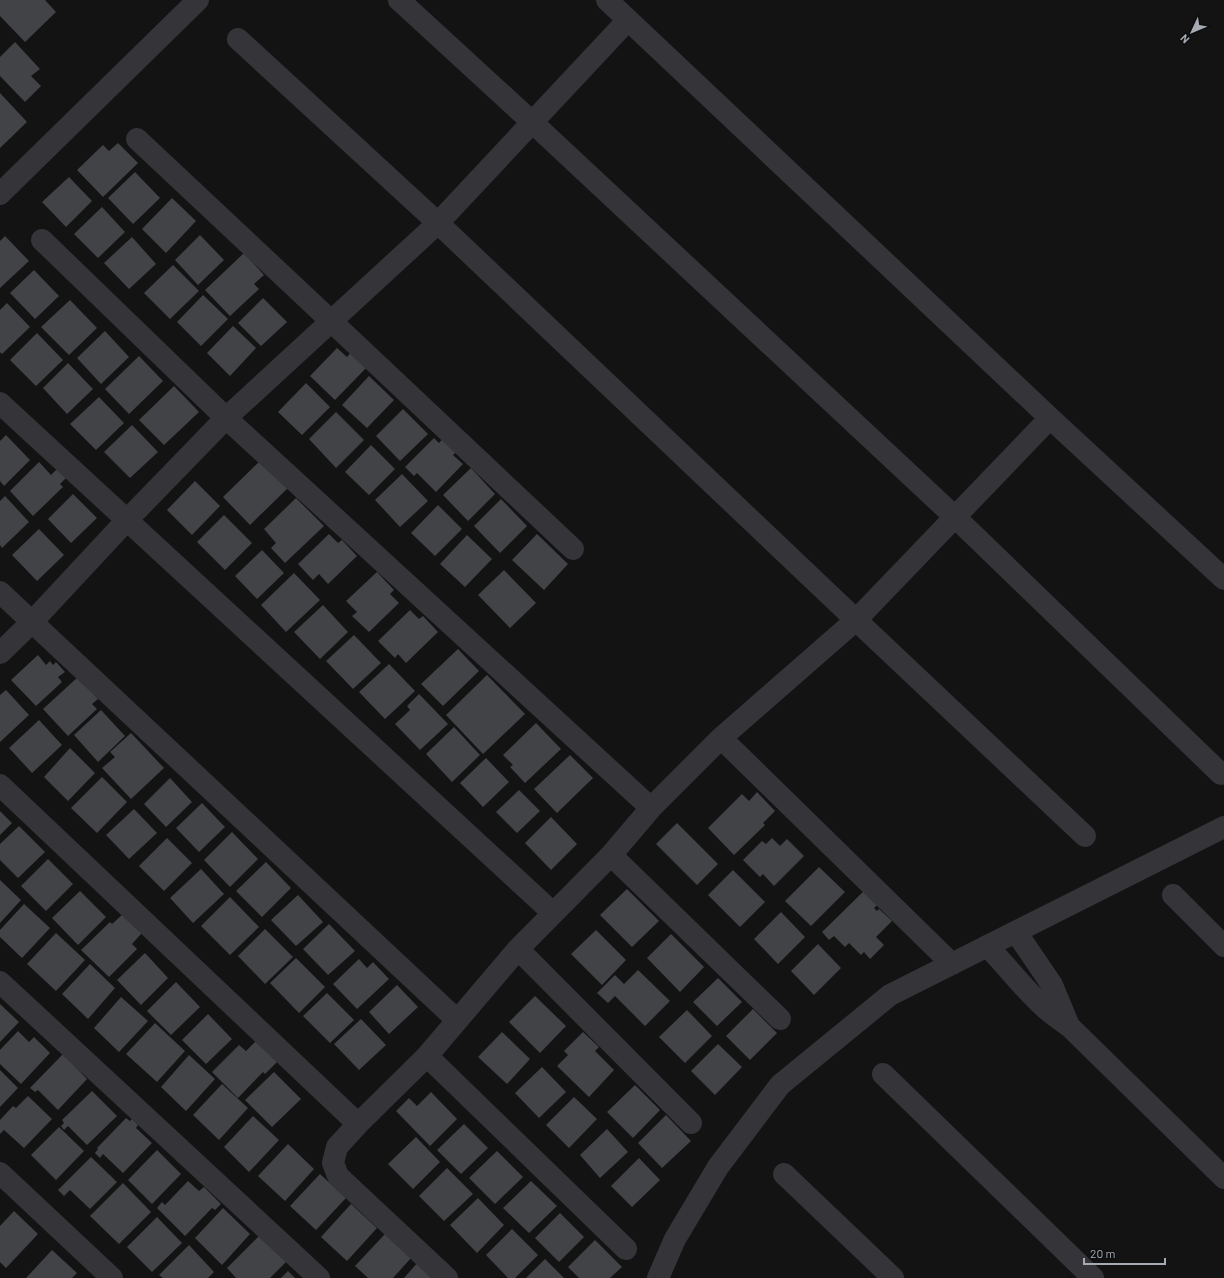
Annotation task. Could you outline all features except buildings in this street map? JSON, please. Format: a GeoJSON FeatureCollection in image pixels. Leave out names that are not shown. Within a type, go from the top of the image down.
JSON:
{"type":"FeatureCollection","features":[{"type":"Feature","properties":{"kind":"street"},"geometry":{"type":"LineString","coordinates":[[0,194],[198,0]]}},
{"type":"Feature","properties":{"kind":"street"},"geometry":{"type":"LineString","coordinates":[[399,0],[532,122],[955,517],[1221,774]]}},
{"type":"Feature","properties":{"kind":"street"},"geometry":{"type":"LineString","coordinates":[[607,0],[1050,418],[1224,579]]}},
{"type":"Feature","properties":{"kind":"street"},"geometry":{"type":"LineString","coordinates":[[0,653],[32,622],[127,520],[226,418],[438,223],[628,20]]}},
{"type":"Feature","properties":{"kind":"street"},"geometry":{"type":"LineString","coordinates":[[238,39],[438,223],[1085,836]]}},
{"type":"Feature","properties":{"kind":"street"},"geometry":{"type":"LineString","coordinates":[[137,139],[572,549]]}},
{"type":"Feature","properties":{"kind":"street"},"geometry":{"type":"LineString","coordinates":[[42,240],[226,418],[651,808]]}},
{"type":"Feature","properties":{"kind":"street"},"geometry":{"type":"LineString","coordinates":[[0,403],[553,913]]}},
{"type":"Feature","properties":{"kind":"street"},"geometry":{"type":"LineString","coordinates":[[447,1278],[338,1176],[333,1163],[337,1148],[358,1124],[427,1056],[518,949],[611,855],[651,808],[722,738],[856,620],[1050,418]]}},
{"type":"Feature","properties":{"kind":"street"},"geometry":{"type":"LineString","coordinates":[[0,592],[457,1020]]}},
{"type":"Feature","properties":{"kind":"street"},"geometry":{"type":"LineString","coordinates":[[722,738],[952,964]]}},
{"type":"Feature","properties":{"kind":"street"},"geometry":{"type":"LineString","coordinates":[[0,785],[358,1124]]}},
{"type":"Feature","properties":{"kind":"street"},"geometry":{"type":"LineString","coordinates":[[658,1278],[675,1239],[718,1167],[780,1084],[890,995],[1224,827]]}},
{"type":"Feature","properties":{"kind":"street"},"geometry":{"type":"LineString","coordinates":[[611,855],[780,1019]]}},
{"type":"Feature","properties":{"kind":"street"},"geometry":{"type":"LineString","coordinates":[[1173,895],[1224,946]]}},
{"type":"Feature","properties":{"kind":"street"},"geometry":{"type":"LineString","coordinates":[[1016,932],[1052,985],[1070,1027]]}},
{"type":"Feature","properties":{"kind":"street"},"geometry":{"type":"LineString","coordinates":[[988,946],[1039,1002],[1070,1027],[1224,1178]]}},
{"type":"Feature","properties":{"kind":"street"},"geometry":{"type":"LineString","coordinates":[[518,949],[691,1123]]}},
{"type":"Feature","properties":{"kind":"street"},"geometry":{"type":"LineString","coordinates":[[0,982],[319,1278]]}},
{"type":"Feature","properties":{"kind":"street"},"geometry":{"type":"LineString","coordinates":[[427,1056],[626,1249]]}},
{"type":"Feature","properties":{"kind":"street"},"geometry":{"type":"LineString","coordinates":[[883,1074],[1093,1278]]}},
{"type":"Feature","properties":{"kind":"street"},"geometry":{"type":"LineString","coordinates":[[0,1172],[112,1278]]}},
{"type":"Feature","properties":{"kind":"street"},"geometry":{"type":"LineString","coordinates":[[784,1174],[893,1278]]}}]}
